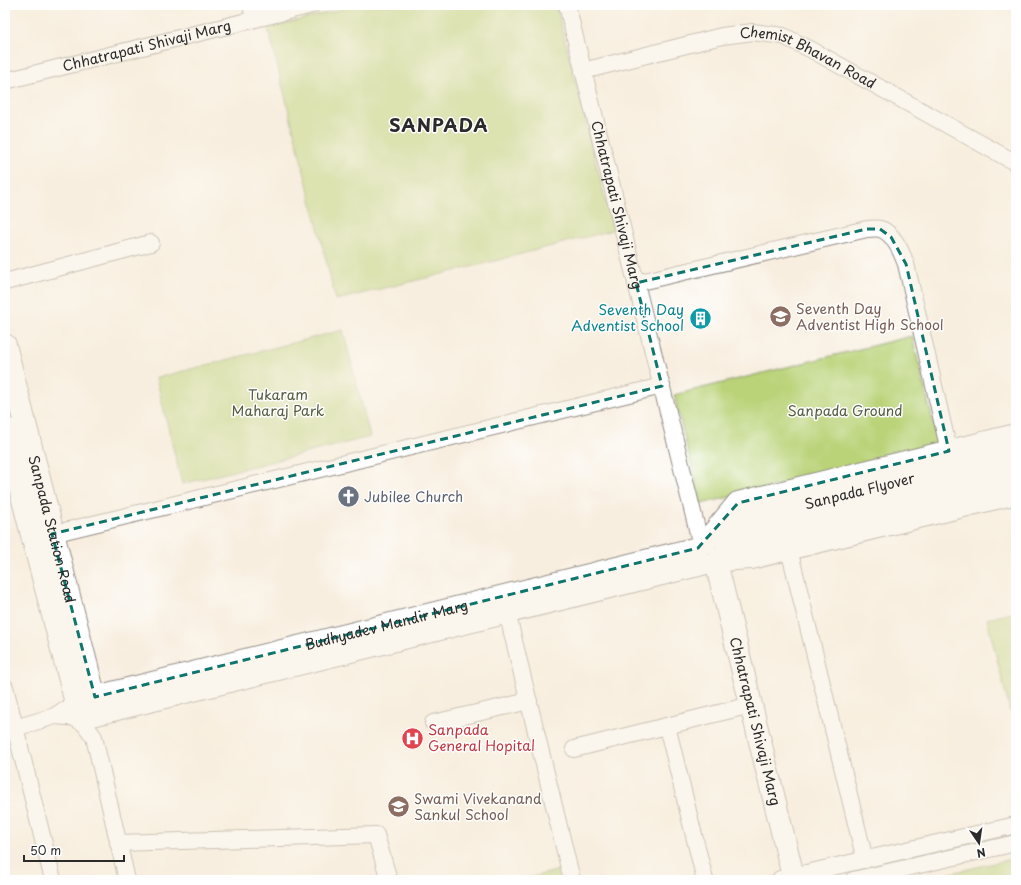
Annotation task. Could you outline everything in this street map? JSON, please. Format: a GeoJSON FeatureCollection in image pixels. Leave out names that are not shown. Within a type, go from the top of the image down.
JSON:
{"type":"FeatureCollection","features":[{"type":"Feature","properties":{"kind":"main road","name":"Sanpada Station Road"},"geometry":{"type":"LineString","coordinates":[[5,345],[42,536],[87,707]]}},
{"type":"Feature","properties":{"kind":"main road","name":"Sanpada Station Road"},"geometry":{"type":"LineString","coordinates":[[5,428],[42,536]]}},
{"type":"Feature","properties":{"kind":"main road"},"geometry":{"type":"LineString","coordinates":[[1016,435],[738,503],[708,553],[751,558],[1016,493]]}},
{"type":"Feature","properties":{"kind":"main road","name":"Sanpada Flyover"},"geometry":{"type":"LineString","coordinates":[[708,553],[742,520],[1016,453]]}},
{"type":"Feature","properties":{"kind":"main road","name":"Sanpada Flyover"},"geometry":{"type":"LineString","coordinates":[[708,553],[746,541],[1008,477]]}},
{"type":"Feature","properties":{"kind":"main road","name":"Budhyadev Mandir Marg"},"geometry":{"type":"LineString","coordinates":[[87,707],[508,612],[708,553]]}},
{"type":"Feature","properties":{"kind":"main road","name":"Budhyadev Mandir Marg"},"geometry":{"type":"LineString","coordinates":[[87,707],[708,553]]}},
{"type":"Feature","properties":{"kind":"main road","name":"Chhatrapati Shivaji Marg"},"geometry":{"type":"LineString","coordinates":[[708,553],[787,879]]}},
{"type":"Feature","properties":{"kind":"street","name":"Chhatrapati Shivaji Marg"},"geometry":{"type":"LineString","coordinates":[[5,81],[253,12],[312,5]]}},
{"type":"Feature","properties":{"kind":"street","name":"Chhatrapati Shivaji Marg"},"geometry":{"type":"LineString","coordinates":[[567,5],[662,386],[708,553]]}},
{"type":"Feature","properties":{"kind":"street","name":"Chemist Bhavan Road"},"geometry":{"type":"LineString","coordinates":[[583,71],[722,36],[753,32],[782,36],[810,49],[1016,163]]}},
{"type":"Feature","properties":{"kind":"street"},"geometry":{"type":"LineString","coordinates":[[636,283],[867,229],[880,229],[891,237],[900,248],[906,264],[948,451]]}},
{"type":"Feature","properties":{"kind":"street"},"geometry":{"type":"LineString","coordinates":[[5,282],[152,243]]}},
{"type":"Feature","properties":{"kind":"street"},"geometry":{"type":"LineString","coordinates":[[42,536],[662,386]]}},
{"type":"Feature","properties":{"kind":"street"},"geometry":{"type":"LineString","coordinates":[[789,549],[865,860]]}},
{"type":"Feature","properties":{"kind":"street"},"geometry":{"type":"LineString","coordinates":[[508,612],[572,880]]}},
{"type":"Feature","properties":{"kind":"street"},"geometry":{"type":"LineString","coordinates":[[5,687],[10,729],[53,880]]}},
{"type":"Feature","properties":{"kind":"street"},"geometry":{"type":"LineString","coordinates":[[433,722],[529,701]]}},
{"type":"Feature","properties":{"kind":"street"},"geometry":{"type":"LineString","coordinates":[[574,749],[745,706]]}},
{"type":"Feature","properties":{"kind":"street"},"geometry":{"type":"LineString","coordinates":[[10,729],[87,707],[127,880]]}},
{"type":"Feature","properties":{"kind":"street"},"geometry":{"type":"LineString","coordinates":[[666,726],[705,880]]}},
{"type":"Feature","properties":{"kind":"street"},"geometry":{"type":"LineString","coordinates":[[787,879],[1016,825]]}},
{"type":"Feature","properties":{"kind":"street"},"geometry":{"type":"LineString","coordinates":[[118,843],[376,835],[389,880]]}},
{"type":"Feature","properties":{"kind":"street"},"geometry":{"type":"LineString","coordinates":[[853,880],[1016,842]]}},
{"type":"Feature","properties":{"kind":"highlighted area"},"geometry":{"type":"Polygon","coordinates":[[[867,229],[880,229],[891,237],[906,264],[949,451],[738,503],[698,548],[95,697],[52,534],[662,386],[636,283],[867,229]]]}},
{"type":"Feature","properties":{"kind":"green space"},"geometry":{"type":"Polygon","coordinates":[[[358,5],[556,5],[613,230],[336,300],[268,28],[358,5]]]}},
{"type":"Feature","properties":{"kind":"green space","name":"Tukaram Maharaj Park"},"geometry":{"type":"Polygon","coordinates":[[[343,330],[370,437],[182,484],[156,378],[343,330]]]}},
{"type":"Feature","properties":{"kind":"green space","name":"Sanpada Ground"},"geometry":{"type":"Polygon","coordinates":[[[912,336],[939,446],[701,504],[674,395],[912,336]]]}},
{"type":"Feature","properties":{"kind":"green space"},"geometry":{"type":"Polygon","coordinates":[[[1016,612],[1016,710],[1010,711],[987,619],[1016,612]]]}},
{"type":"Feature","properties":{"kind":"green space"},"geometry":{"type":"Polygon","coordinates":[[[1016,858],[1016,880],[935,880],[934,877],[1016,858]]]}},
{"type":"Feature","properties":{"kind":"green space"},"geometry":{"type":"Polygon","coordinates":[[[564,869],[566,880],[520,880],[564,869]]]}},
{"type":"Feature","properties":{"kind":"place","name":"Seventh Day Adventist High School"},"geometry":{"type":"Point","coordinates":[781,317]}},
{"type":"Feature","properties":{"kind":"place","name":"Seventh Day Adventist School"},"geometry":{"type":"Point","coordinates":[700,318]}},
{"type":"Feature","properties":{"kind":"place","name":"Jubilee Church"},"geometry":{"type":"Point","coordinates":[349,497]}},
{"type":"Feature","properties":{"kind":"place","name":"Sanpada General Hopital"},"geometry":{"type":"Point","coordinates":[413,738]}},
{"type":"Feature","properties":{"kind":"place","name":"Swami Vivekanand Sankul School"},"geometry":{"type":"Point","coordinates":[399,807]}},
{"type":"Feature","properties":{"kind":"district","name":"SANPADA"},"geometry":{"type":"Point","coordinates":[439,126]}}]}
